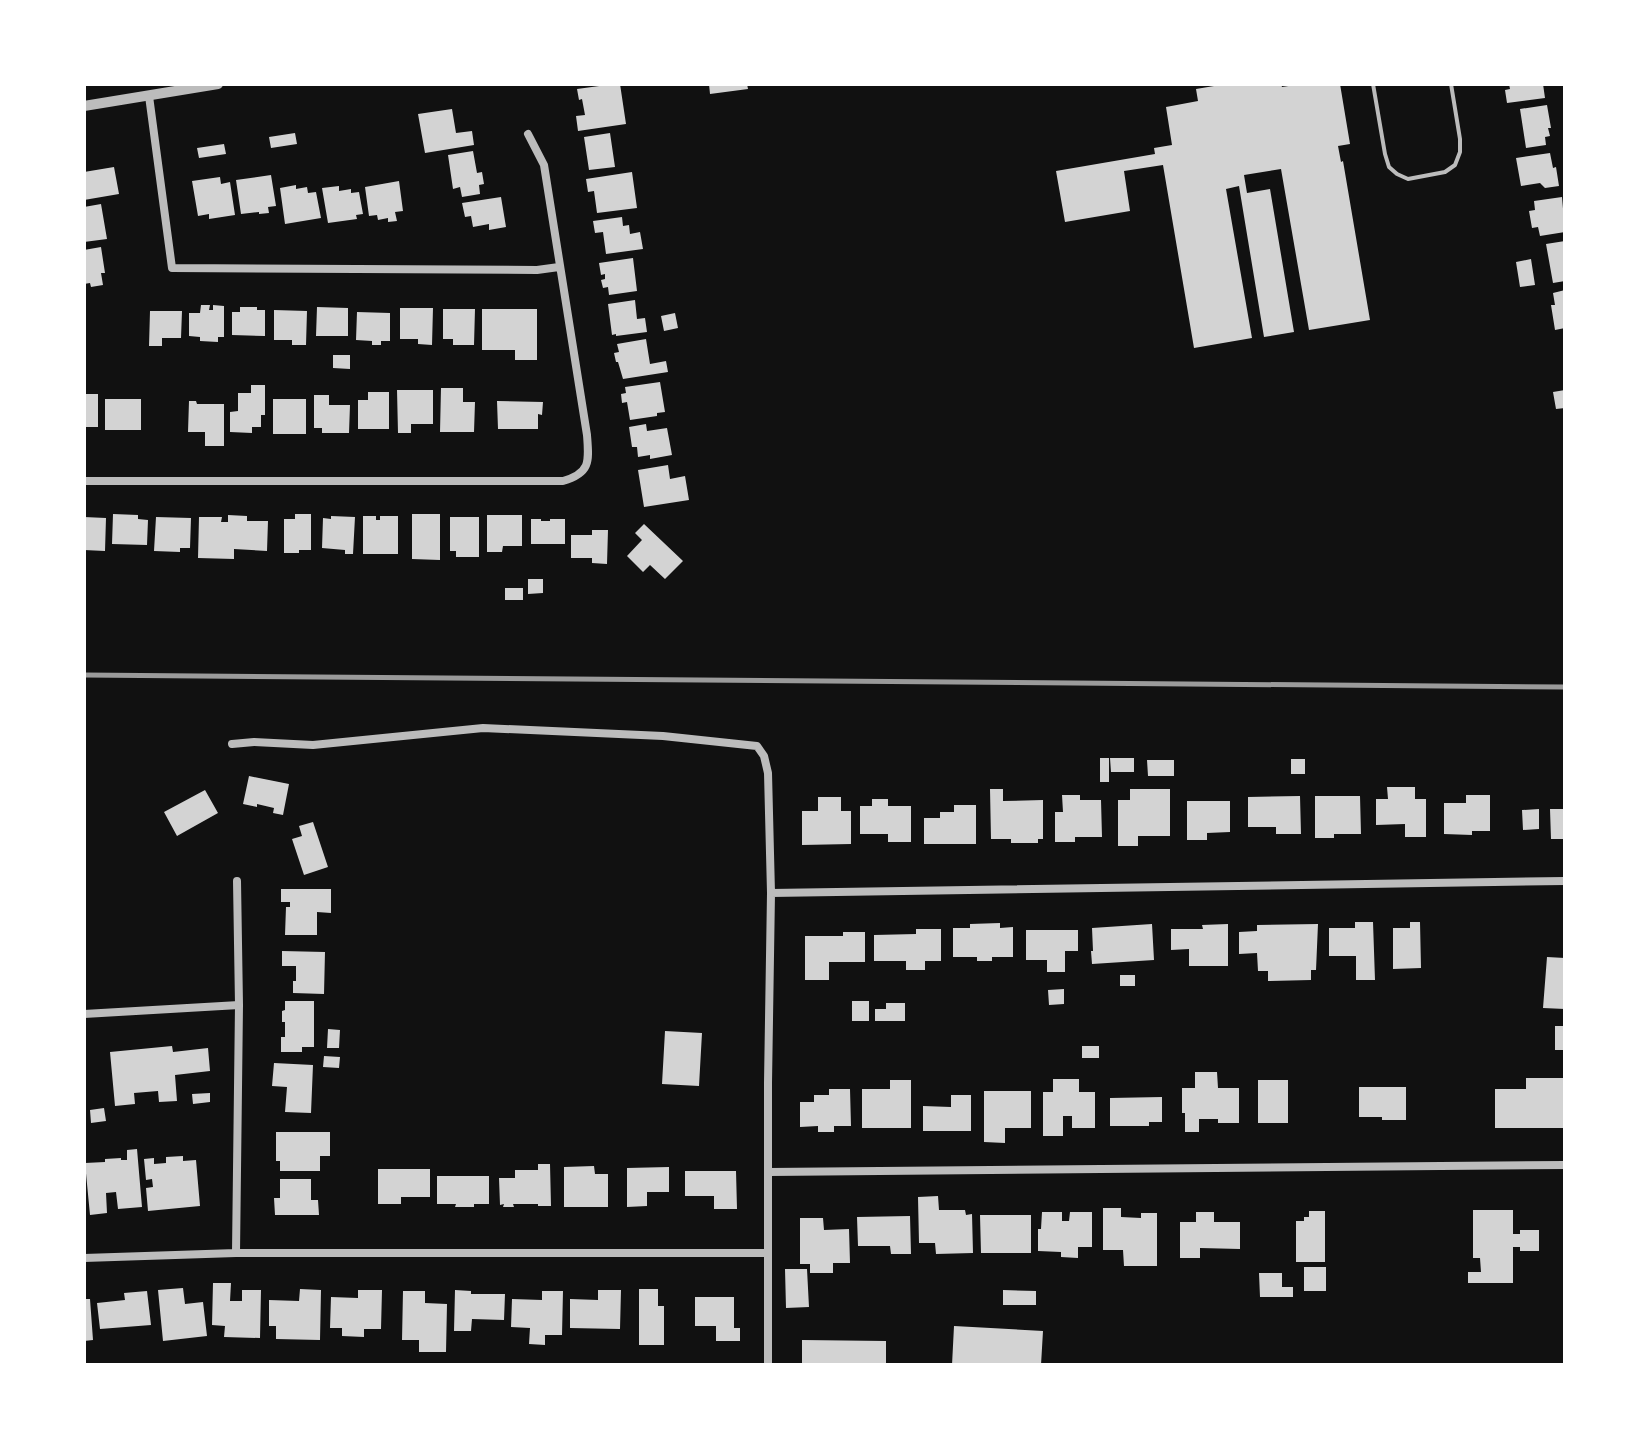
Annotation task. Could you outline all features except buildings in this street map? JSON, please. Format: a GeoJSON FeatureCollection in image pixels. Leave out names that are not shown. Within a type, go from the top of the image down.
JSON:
{"type":"FeatureCollection","features":[{"type":"Feature","properties":{"kind":"street"},"geometry":{"type":"LineString","coordinates":[[84,106],[218,84]]}},
{"type":"Feature","properties":{"kind":"street"},"geometry":{"type":"LineString","coordinates":[[149,96],[172,268],[537,270],[559,267]]}},
{"type":"Feature","properties":{"kind":"street"},"geometry":{"type":"LineString","coordinates":[[84,481],[563,481],[577,477],[586,469],[589,455],[544,165],[528,134]]}},
{"type":"Feature","properties":{"kind":"street"},"geometry":{"type":"LineString","coordinates":[[232,744],[313,745],[483,728],[663,736],[757,746],[764,756],[768,773],[771,893],[768,1365]]}},
{"type":"Feature","properties":{"kind":"street"},"geometry":{"type":"LineString","coordinates":[[236,1253],[237,881]]}},
{"type":"Feature","properties":{"kind":"street"},"geometry":{"type":"LineString","coordinates":[[771,893],[1565,881]]}},
{"type":"Feature","properties":{"kind":"street"},"geometry":{"type":"LineString","coordinates":[[84,1014],[239,1005]]}},
{"type":"Feature","properties":{"kind":"street"},"geometry":{"type":"LineString","coordinates":[[769,1172],[1565,1165]]}},
{"type":"Feature","properties":{"kind":"street"},"geometry":{"type":"LineString","coordinates":[[84,1258],[236,1253],[768,1253]]}},
{"type":"Feature","properties":{"kind":"lane"},"geometry":{"type":"LineString","coordinates":[[1373,84],[1389,167],[1408,179],[1445,172],[1455,165],[1460,152],[1460,139],[1451,84]]}},
{"type":"Feature","properties":{"kind":"railway"},"geometry":{"type":"LineString","coordinates":[[84,675],[1565,687]]}}]}
